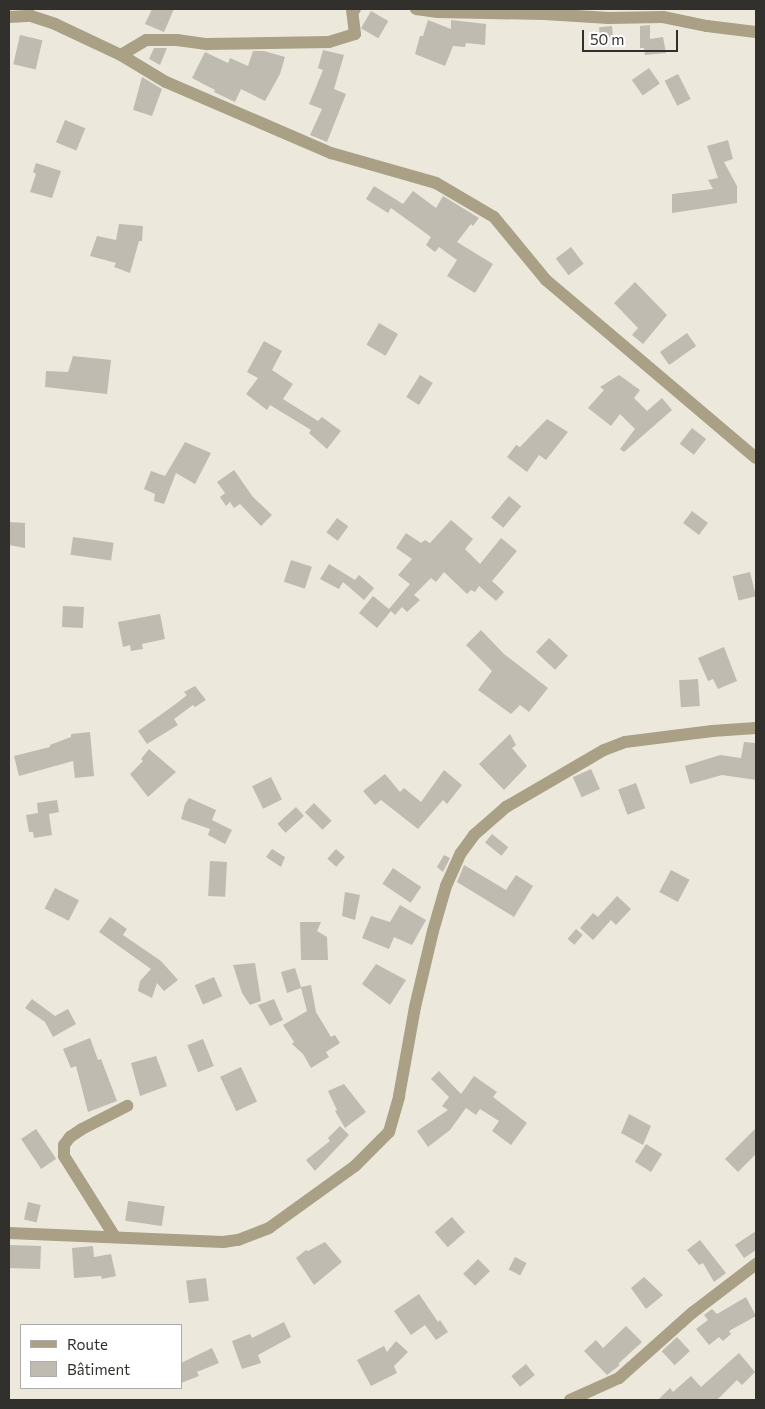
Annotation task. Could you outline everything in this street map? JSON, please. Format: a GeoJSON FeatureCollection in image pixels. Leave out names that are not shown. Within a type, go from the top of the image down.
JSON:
{"type":"FeatureCollection","features":[{"type":"Feature","properties":{"kind":"street"},"geometry":{"type":"LineString","coordinates":[[121,54],[146,40],[177,40],[207,44],[330,42],[355,34],[352,9],[355,9]]}},
{"type":"Feature","properties":{"kind":"street"},"geometry":{"type":"LineString","coordinates":[[416,9],[438,12],[544,14],[609,18],[663,17],[707,26],[756,32]]}},
{"type":"Feature","properties":{"kind":"street"},"geometry":{"type":"LineString","coordinates":[[9,17],[31,16],[55,24],[121,54],[166,82],[331,153],[436,183],[494,217],[546,280],[756,458]]}},
{"type":"Feature","properties":{"kind":"street"},"geometry":{"type":"LineString","coordinates":[[9,1233],[223,1242],[257,1234],[269,1228],[355,1166],[382,1142],[389,1132],[393,1121],[418,998],[446,886],[461,853],[471,839],[495,815],[587,759],[625,742],[712,731],[756,728]]}},
{"type":"Feature","properties":{"kind":"street"},"geometry":{"type":"LineString","coordinates":[[115,1237],[64,1156],[64,1145],[70,1137],[82,1129],[127,1106]]}},
{"type":"Feature","properties":{"kind":"street"},"geometry":{"type":"LineString","coordinates":[[570,1400],[619,1378],[692,1313],[756,1264]]}},
{"type":"Feature","properties":{"kind":"building"},"geometry":{"type":"Polygon","coordinates":[[[152,9],[174,9],[164,32],[145,24],[152,9]]]}},
{"type":"Feature","properties":{"kind":"building"},"geometry":{"type":"Polygon","coordinates":[[[371,11],[388,21],[378,38],[361,28],[371,11]]]}},
{"type":"Feature","properties":{"kind":"building"},"geometry":{"type":"Polygon","coordinates":[[[428,20],[451,29],[451,20],[486,24],[485,45],[466,43],[465,47],[453,46],[445,66],[415,54],[420,36],[423,36],[428,20]]]}},
{"type":"Feature","properties":{"kind":"building"},"geometry":{"type":"Polygon","coordinates":[[[650,25],[650,39],[663,37],[666,53],[645,55],[644,48],[640,48],[640,26],[650,25]]]}},
{"type":"Feature","properties":{"kind":"building"},"geometry":{"type":"Polygon","coordinates":[[[612,26],[613,37],[600,38],[599,27],[612,26]]]}},
{"type":"Feature","properties":{"kind":"building"},"geometry":{"type":"Polygon","coordinates":[[[20,35],[42,40],[36,69],[13,64],[20,35]]]}},
{"type":"Feature","properties":{"kind":"building"},"geometry":{"type":"Polygon","coordinates":[[[154,48],[167,48],[160,65],[149,59],[154,48]]]}},
{"type":"Feature","properties":{"kind":"building"},"geometry":{"type":"Polygon","coordinates":[[[323,50],[344,55],[334,89],[346,94],[327,142],[310,135],[322,109],[309,104],[323,70],[318,68],[323,50]]]}},
{"type":"Feature","properties":{"kind":"building"},"geometry":{"type":"Polygon","coordinates":[[[253,51],[264,51],[285,57],[280,74],[265,101],[241,89],[235,102],[214,92],[215,90],[192,78],[205,52],[228,63],[230,58],[248,66],[253,51]]]}},
{"type":"Feature","properties":{"kind":"building"},"geometry":{"type":"Polygon","coordinates":[[[649,68],[660,84],[643,96],[632,80],[649,68]]]}},
{"type":"Feature","properties":{"kind":"building"},"geometry":{"type":"Polygon","coordinates":[[[678,74],[691,99],[677,106],[665,81],[678,74]]]}},
{"type":"Feature","properties":{"kind":"building"},"geometry":{"type":"Polygon","coordinates":[[[142,77],[162,89],[152,116],[133,110],[142,77]]]}},
{"type":"Feature","properties":{"kind":"building"},"geometry":{"type":"Polygon","coordinates":[[[65,120],[85,128],[76,150],[56,142],[65,120]]]}},
{"type":"Feature","properties":{"kind":"building"},"geometry":{"type":"Polygon","coordinates":[[[728,140],[733,159],[724,162],[737,186],[737,203],[672,213],[672,194],[713,189],[708,180],[718,178],[707,146],[728,140]]]}},
{"type":"Feature","properties":{"kind":"building"},"geometry":{"type":"Polygon","coordinates":[[[36,163],[61,171],[52,198],[30,192],[36,174],[33,172],[36,163]]]}},
{"type":"Feature","properties":{"kind":"building"},"geometry":{"type":"Polygon","coordinates":[[[374,186],[403,204],[413,191],[436,208],[443,196],[479,218],[473,226],[471,224],[457,242],[493,264],[475,293],[447,276],[457,260],[439,247],[435,252],[426,245],[431,237],[391,208],[388,213],[366,199],[374,186]]]}},
{"type":"Feature","properties":{"kind":"building"},"geometry":{"type":"Polygon","coordinates":[[[119,224],[143,226],[142,241],[139,241],[130,273],[114,267],[116,263],[90,256],[97,236],[116,240],[119,224]]]}},
{"type":"Feature","properties":{"kind":"building"},"geometry":{"type":"Polygon","coordinates":[[[571,247],[584,264],[568,275],[556,258],[571,247]]]}},
{"type":"Feature","properties":{"kind":"building"},"geometry":{"type":"Polygon","coordinates":[[[635,282],[667,315],[643,344],[632,335],[638,328],[614,303],[635,282]]]}},
{"type":"Feature","properties":{"kind":"building"},"geometry":{"type":"Polygon","coordinates":[[[379,323],[398,334],[386,356],[366,345],[379,323]]]}},
{"type":"Feature","properties":{"kind":"building"},"geometry":{"type":"Polygon","coordinates":[[[687,333],[696,346],[669,365],[660,352],[687,333]]]}},
{"type":"Feature","properties":{"kind":"building"},"geometry":{"type":"Polygon","coordinates":[[[264,341],[282,351],[272,370],[293,384],[283,399],[318,421],[322,417],[341,431],[327,449],[309,433],[311,430],[270,405],[267,410],[246,394],[258,378],[247,372],[264,341]]]}},
{"type":"Feature","properties":{"kind":"building"},"geometry":{"type":"Polygon","coordinates":[[[73,356],[111,360],[107,394],[45,387],[46,371],[68,372],[73,356]]]}},
{"type":"Feature","properties":{"kind":"building"},"geometry":{"type":"Polygon","coordinates":[[[420,375],[433,383],[419,405],[406,397],[420,375]]]}},
{"type":"Feature","properties":{"kind":"building"},"geometry":{"type":"Polygon","coordinates":[[[619,375],[640,390],[634,398],[647,411],[662,398],[672,410],[624,452],[620,449],[635,429],[620,414],[611,426],[588,408],[604,390],[600,387],[619,375]]]}},
{"type":"Feature","properties":{"kind":"building"},"geometry":{"type":"Polygon","coordinates":[[[547,419],[568,432],[546,460],[539,455],[527,472],[507,457],[516,445],[520,447],[547,419]]]}},
{"type":"Feature","properties":{"kind":"building"},"geometry":{"type":"Polygon","coordinates":[[[692,428],[706,439],[694,455],[680,444],[692,428]]]}},
{"type":"Feature","properties":{"kind":"building"},"geometry":{"type":"Polygon","coordinates":[[[185,442],[211,453],[195,484],[176,473],[164,504],[154,501],[155,494],[144,489],[151,471],[165,476],[185,442]]]}},
{"type":"Feature","properties":{"kind":"building"},"geometry":{"type":"Polygon","coordinates":[[[234,470],[253,497],[272,515],[261,526],[240,504],[234,508],[230,502],[226,506],[220,497],[225,493],[217,482],[234,470]]]}},
{"type":"Feature","properties":{"kind":"building"},"geometry":{"type":"Polygon","coordinates":[[[509,496],[521,506],[503,528],[491,517],[509,496]]]}},
{"type":"Feature","properties":{"kind":"building"},"geometry":{"type":"Polygon","coordinates":[[[692,511],[708,523],[699,535],[683,523],[692,511]]]}},
{"type":"Feature","properties":{"kind":"building"},"geometry":{"type":"Polygon","coordinates":[[[337,518],[348,526],[338,541],[326,533],[337,518]]]}},
{"type":"Feature","properties":{"kind":"building"},"geometry":{"type":"Polygon","coordinates":[[[451,520],[473,539],[465,549],[480,564],[501,538],[517,551],[492,581],[504,592],[496,601],[479,586],[475,592],[471,590],[467,594],[444,572],[436,582],[431,578],[414,595],[420,600],[407,612],[402,607],[395,615],[391,611],[377,628],[359,613],[373,596],[389,609],[410,584],[398,575],[412,559],[396,548],[406,533],[421,543],[425,540],[430,543],[451,520]]]}},
{"type":"Feature","properties":{"kind":"building"},"geometry":{"type":"Polygon","coordinates":[[[9,522],[25,523],[25,548],[9,545],[9,522]]]}},
{"type":"Feature","properties":{"kind":"building"},"geometry":{"type":"Polygon","coordinates":[[[73,537],[114,543],[111,561],[70,555],[73,537]]]}},
{"type":"Feature","properties":{"kind":"building"},"geometry":{"type":"Polygon","coordinates":[[[291,560],[312,567],[305,589],[284,582],[291,560]]]}},
{"type":"Feature","properties":{"kind":"building"},"geometry":{"type":"Polygon","coordinates":[[[329,564],[355,580],[359,575],[374,588],[364,600],[343,582],[339,589],[320,579],[329,564]]]}},
{"type":"Feature","properties":{"kind":"building"},"geometry":{"type":"Polygon","coordinates":[[[750,572],[756,596],[739,601],[733,576],[750,572]]]}},
{"type":"Feature","properties":{"kind":"building"},"geometry":{"type":"Polygon","coordinates":[[[63,606],[84,607],[83,628],[62,627],[63,606]]]}},
{"type":"Feature","properties":{"kind":"building"},"geometry":{"type":"Polygon","coordinates":[[[160,614],[165,639],[142,644],[143,649],[131,651],[130,645],[123,647],[118,622],[160,614]]]}},
{"type":"Feature","properties":{"kind":"building"},"geometry":{"type":"Polygon","coordinates":[[[481,630],[504,654],[548,688],[529,712],[520,705],[511,714],[478,690],[492,671],[466,645],[481,630]]]}},
{"type":"Feature","properties":{"kind":"building"},"geometry":{"type":"Polygon","coordinates":[[[549,638],[568,656],[555,670],[536,652],[549,638]]]}},
{"type":"Feature","properties":{"kind":"building"},"geometry":{"type":"Polygon","coordinates":[[[724,647],[737,681],[718,689],[713,679],[708,681],[698,658],[724,647]]]}},
{"type":"Feature","properties":{"kind":"building"},"geometry":{"type":"Polygon","coordinates":[[[698,679],[700,706],[681,707],[679,680],[698,679]]]}},
{"type":"Feature","properties":{"kind":"building"},"geometry":{"type":"Polygon","coordinates":[[[195,686],[206,700],[195,707],[193,705],[174,719],[178,725],[147,744],[138,731],[177,703],[187,695],[184,692],[195,686]]]}},
{"type":"Feature","properties":{"kind":"building"},"geometry":{"type":"Polygon","coordinates":[[[90,732],[94,776],[75,778],[73,761],[19,776],[14,756],[50,747],[50,745],[71,737],[71,734],[90,732]]]}},
{"type":"Feature","properties":{"kind":"building"},"geometry":{"type":"Polygon","coordinates":[[[510,734],[516,745],[512,748],[527,766],[504,790],[479,764],[510,734]]]}},
{"type":"Feature","properties":{"kind":"building"},"geometry":{"type":"Polygon","coordinates":[[[744,742],[756,743],[756,780],[722,775],[690,784],[685,766],[720,755],[741,758],[744,742]]]}},
{"type":"Feature","properties":{"kind":"building"},"geometry":{"type":"Polygon","coordinates":[[[149,749],[176,772],[148,797],[130,774],[143,761],[141,759],[149,749]]]}},
{"type":"Feature","properties":{"kind":"building"},"geometry":{"type":"Polygon","coordinates":[[[591,769],[600,789],[582,797],[573,777],[591,769]]]}},
{"type":"Feature","properties":{"kind":"building"},"geometry":{"type":"Polygon","coordinates":[[[444,770],[462,785],[447,804],[443,800],[418,829],[381,800],[375,805],[363,791],[385,774],[400,792],[404,788],[421,802],[444,770]]]}},
{"type":"Feature","properties":{"kind":"building"},"geometry":{"type":"Polygon","coordinates":[[[271,777],[282,799],[263,809],[252,786],[271,777]]]}},
{"type":"Feature","properties":{"kind":"building"},"geometry":{"type":"Polygon","coordinates":[[[636,783],[645,808],[627,815],[618,789],[636,783]]]}},
{"type":"Feature","properties":{"kind":"building"},"geometry":{"type":"Polygon","coordinates":[[[189,798],[216,810],[212,820],[232,830],[225,844],[208,835],[210,829],[181,819],[185,804],[189,798]]]}},
{"type":"Feature","properties":{"kind":"building"},"geometry":{"type":"Polygon","coordinates":[[[57,800],[59,812],[49,814],[52,835],[34,838],[33,832],[29,832],[26,815],[38,813],[37,803],[57,800]]]}},
{"type":"Feature","properties":{"kind":"building"},"geometry":{"type":"Polygon","coordinates":[[[314,803],[332,821],[322,830],[305,812],[314,803]]]}},
{"type":"Feature","properties":{"kind":"building"},"geometry":{"type":"Polygon","coordinates":[[[296,807],[304,816],[285,833],[277,824],[296,807]]]}},
{"type":"Feature","properties":{"kind":"building"},"geometry":{"type":"Polygon","coordinates":[[[492,834],[508,847],[501,856],[485,843],[492,834]]]}},
{"type":"Feature","properties":{"kind":"building"},"geometry":{"type":"Polygon","coordinates":[[[272,849],[285,857],[281,867],[266,857],[272,849]]]}},
{"type":"Feature","properties":{"kind":"building"},"geometry":{"type":"Polygon","coordinates":[[[336,849],[345,857],[336,867],[327,859],[336,849]]]}},
{"type":"Feature","properties":{"kind":"building"},"geometry":{"type":"Polygon","coordinates":[[[444,855],[450,858],[443,872],[437,867],[444,855]]]}},
{"type":"Feature","properties":{"kind":"building"},"geometry":{"type":"Polygon","coordinates":[[[210,861],[227,862],[225,897],[208,896],[210,861]]]}},
{"type":"Feature","properties":{"kind":"building"},"geometry":{"type":"Polygon","coordinates":[[[464,865],[506,890],[516,875],[533,886],[514,917],[457,882],[464,865]]]}},
{"type":"Feature","properties":{"kind":"building"},"geometry":{"type":"Polygon","coordinates":[[[393,868],[421,887],[411,903],[382,884],[393,868]]]}},
{"type":"Feature","properties":{"kind":"building"},"geometry":{"type":"Polygon","coordinates":[[[671,870],[690,880],[678,902],[659,892],[671,870]]]}},
{"type":"Feature","properties":{"kind":"building"},"geometry":{"type":"Polygon","coordinates":[[[55,888],[79,900],[69,921],[45,908],[55,888]]]}},
{"type":"Feature","properties":{"kind":"building"},"geometry":{"type":"Polygon","coordinates":[[[345,892],[360,895],[355,920],[342,916],[345,892]]]}},
{"type":"Feature","properties":{"kind":"building"},"geometry":{"type":"Polygon","coordinates":[[[617,896],[631,909],[616,925],[611,920],[593,940],[580,928],[593,913],[598,917],[617,896]]]}},
{"type":"Feature","properties":{"kind":"building"},"geometry":{"type":"Polygon","coordinates":[[[400,905],[426,920],[412,945],[394,937],[389,949],[362,938],[371,916],[390,922],[400,905]]]}},
{"type":"Feature","properties":{"kind":"building"},"geometry":{"type":"Polygon","coordinates":[[[110,917],[127,929],[123,935],[161,961],[178,980],[164,991],[157,983],[152,998],[138,991],[140,981],[151,969],[99,932],[110,917]]]}},
{"type":"Feature","properties":{"kind":"building"},"geometry":{"type":"Polygon","coordinates":[[[300,922],[321,922],[317,931],[327,937],[328,960],[301,960],[300,922]]]}},
{"type":"Feature","properties":{"kind":"building"},"geometry":{"type":"Polygon","coordinates":[[[576,929],[583,935],[574,945],[567,939],[576,929]]]}},
{"type":"Feature","properties":{"kind":"building"},"geometry":{"type":"Polygon","coordinates":[[[255,963],[261,1001],[250,1005],[242,993],[233,965],[255,963]]]}},
{"type":"Feature","properties":{"kind":"building"},"geometry":{"type":"Polygon","coordinates":[[[376,964],[406,980],[390,1005],[362,984],[376,964]]]}},
{"type":"Feature","properties":{"kind":"building"},"geometry":{"type":"Polygon","coordinates":[[[295,968],[301,987],[311,985],[316,1012],[331,1037],[335,1035],[340,1043],[326,1052],[329,1057],[311,1068],[303,1054],[292,1044],[294,1042],[283,1025],[307,1011],[301,988],[287,993],[281,972],[295,968]]]}},
{"type":"Feature","properties":{"kind":"building"},"geometry":{"type":"Polygon","coordinates":[[[214,977],[222,996],[203,1005],[195,985],[214,977]]]}},
{"type":"Feature","properties":{"kind":"building"},"geometry":{"type":"Polygon","coordinates":[[[32,999],[55,1016],[68,1009],[76,1024],[53,1037],[45,1022],[25,1008],[32,999]]]}},
{"type":"Feature","properties":{"kind":"building"},"geometry":{"type":"Polygon","coordinates":[[[274,999],[283,1020],[270,1026],[258,1005],[274,999]]]}},
{"type":"Feature","properties":{"kind":"building"},"geometry":{"type":"Polygon","coordinates":[[[90,1038],[98,1060],[101,1059],[117,1101],[88,1112],[76,1066],[71,1068],[63,1049],[90,1038]]]}},
{"type":"Feature","properties":{"kind":"building"},"geometry":{"type":"Polygon","coordinates":[[[203,1039],[214,1066],[198,1072],[187,1045],[203,1039]]]}},
{"type":"Feature","properties":{"kind":"building"},"geometry":{"type":"Polygon","coordinates":[[[156,1056],[167,1086],[140,1096],[131,1063],[156,1056]]]}},
{"type":"Feature","properties":{"kind":"building"},"geometry":{"type":"Polygon","coordinates":[[[241,1067],[257,1101],[236,1111],[220,1077],[241,1067]]]}},
{"type":"Feature","properties":{"kind":"building"},"geometry":{"type":"Polygon","coordinates":[[[439,1071],[461,1094],[474,1076],[497,1092],[493,1097],[527,1123],[511,1145],[492,1131],[499,1121],[480,1109],[476,1115],[466,1108],[450,1130],[428,1147],[417,1131],[448,1110],[442,1106],[449,1097],[431,1079],[439,1071]]]}},
{"type":"Feature","properties":{"kind":"building"},"geometry":{"type":"Polygon","coordinates":[[[344,1084],[366,1112],[345,1128],[335,1111],[337,1110],[328,1091],[344,1084]]]}},
{"type":"Feature","properties":{"kind":"building"},"geometry":{"type":"Polygon","coordinates":[[[629,1114],[651,1126],[643,1145],[621,1133],[629,1114]]]}},
{"type":"Feature","properties":{"kind":"building"},"geometry":{"type":"Polygon","coordinates":[[[340,1126],[349,1135],[315,1171],[306,1160],[330,1141],[328,1138],[340,1126]]]}},
{"type":"Feature","properties":{"kind":"building"},"geometry":{"type":"Polygon","coordinates":[[[756,1128],[756,1154],[738,1172],[725,1159],[756,1128]]]}},
{"type":"Feature","properties":{"kind":"building"},"geometry":{"type":"Polygon","coordinates":[[[36,1129],[56,1159],[41,1169],[21,1139],[36,1129]]]}},
{"type":"Feature","properties":{"kind":"building"},"geometry":{"type":"Polygon","coordinates":[[[646,1144],[662,1154],[651,1172],[635,1162],[646,1144]]]}},
{"type":"Feature","properties":{"kind":"building"},"geometry":{"type":"Polygon","coordinates":[[[128,1201],[165,1206],[162,1226],[125,1221],[128,1201]]]}},
{"type":"Feature","properties":{"kind":"building"},"geometry":{"type":"Polygon","coordinates":[[[28,1202],[41,1205],[37,1222],[24,1220],[28,1202]]]}},
{"type":"Feature","properties":{"kind":"building"},"geometry":{"type":"Polygon","coordinates":[[[452,1217],[465,1232],[448,1247],[435,1232],[452,1217]]]}},
{"type":"Feature","properties":{"kind":"building"},"geometry":{"type":"Polygon","coordinates":[[[756,1231],[756,1250],[744,1258],[735,1245],[756,1231]]]}},
{"type":"Feature","properties":{"kind":"building"},"geometry":{"type":"Polygon","coordinates":[[[700,1240],[726,1273],[714,1282],[703,1263],[699,1265],[687,1250],[700,1240]]]}},
{"type":"Feature","properties":{"kind":"building"},"geometry":{"type":"Polygon","coordinates":[[[325,1242],[342,1262],[314,1285],[296,1258],[306,1250],[308,1251],[325,1242]]]}},
{"type":"Feature","properties":{"kind":"building"},"geometry":{"type":"Polygon","coordinates":[[[9,1245],[41,1246],[40,1269],[9,1268],[9,1245]]]}},
{"type":"Feature","properties":{"kind":"building"},"geometry":{"type":"Polygon","coordinates":[[[93,1246],[94,1257],[111,1254],[116,1276],[102,1279],[101,1276],[74,1278],[72,1248],[93,1246]]]}},
{"type":"Feature","properties":{"kind":"building"},"geometry":{"type":"Polygon","coordinates":[[[515,1257],[527,1263],[520,1275],[509,1269],[515,1257]]]}},
{"type":"Feature","properties":{"kind":"building"},"geometry":{"type":"Polygon","coordinates":[[[478,1259],[490,1271],[475,1286],[463,1274],[478,1259]]]}},
{"type":"Feature","properties":{"kind":"building"},"geometry":{"type":"Polygon","coordinates":[[[644,1277],[663,1295],[646,1309],[631,1288],[644,1277]]]}},
{"type":"Feature","properties":{"kind":"building"},"geometry":{"type":"Polygon","coordinates":[[[206,1278],[209,1301],[189,1303],[186,1280],[206,1278]]]}},
{"type":"Feature","properties":{"kind":"building"},"geometry":{"type":"Polygon","coordinates":[[[419,1294],[438,1322],[440,1320],[448,1332],[436,1340],[425,1325],[411,1335],[394,1311],[419,1294]]]}},
{"type":"Feature","properties":{"kind":"building"},"geometry":{"type":"Polygon","coordinates":[[[746,1297],[756,1316],[729,1331],[731,1334],[723,1341],[719,1337],[709,1345],[696,1329],[708,1320],[704,1315],[712,1309],[717,1314],[746,1297]]]}},
{"type":"Feature","properties":{"kind":"building"},"geometry":{"type":"Polygon","coordinates":[[[284,1322],[291,1337],[258,1355],[261,1363],[242,1369],[232,1341],[250,1334],[252,1338],[284,1322]]]}},
{"type":"Feature","properties":{"kind":"building"},"geometry":{"type":"Polygon","coordinates":[[[626,1326],[642,1342],[618,1364],[620,1365],[607,1375],[584,1351],[596,1340],[603,1348],[626,1326]]]}},
{"type":"Feature","properties":{"kind":"building"},"geometry":{"type":"Polygon","coordinates":[[[677,1337],[690,1351],[675,1365],[662,1351],[677,1337]]]}},
{"type":"Feature","properties":{"kind":"building"},"geometry":{"type":"Polygon","coordinates":[[[396,1341],[408,1352],[394,1366],[397,1373],[371,1386],[357,1360],[384,1346],[387,1352],[396,1341]]]}},
{"type":"Feature","properties":{"kind":"building"},"geometry":{"type":"Polygon","coordinates":[[[212,1348],[219,1363],[197,1372],[199,1376],[182,1383],[182,1363],[212,1348]]]}},
{"type":"Feature","properties":{"kind":"building"},"geometry":{"type":"Polygon","coordinates":[[[739,1353],[755,1372],[742,1385],[737,1380],[717,1400],[658,1400],[670,1388],[673,1392],[691,1376],[701,1387],[739,1353]]]}},
{"type":"Feature","properties":{"kind":"building"},"geometry":{"type":"Polygon","coordinates":[[[526,1364],[535,1375],[520,1387],[511,1376],[526,1364]]]}}]}
